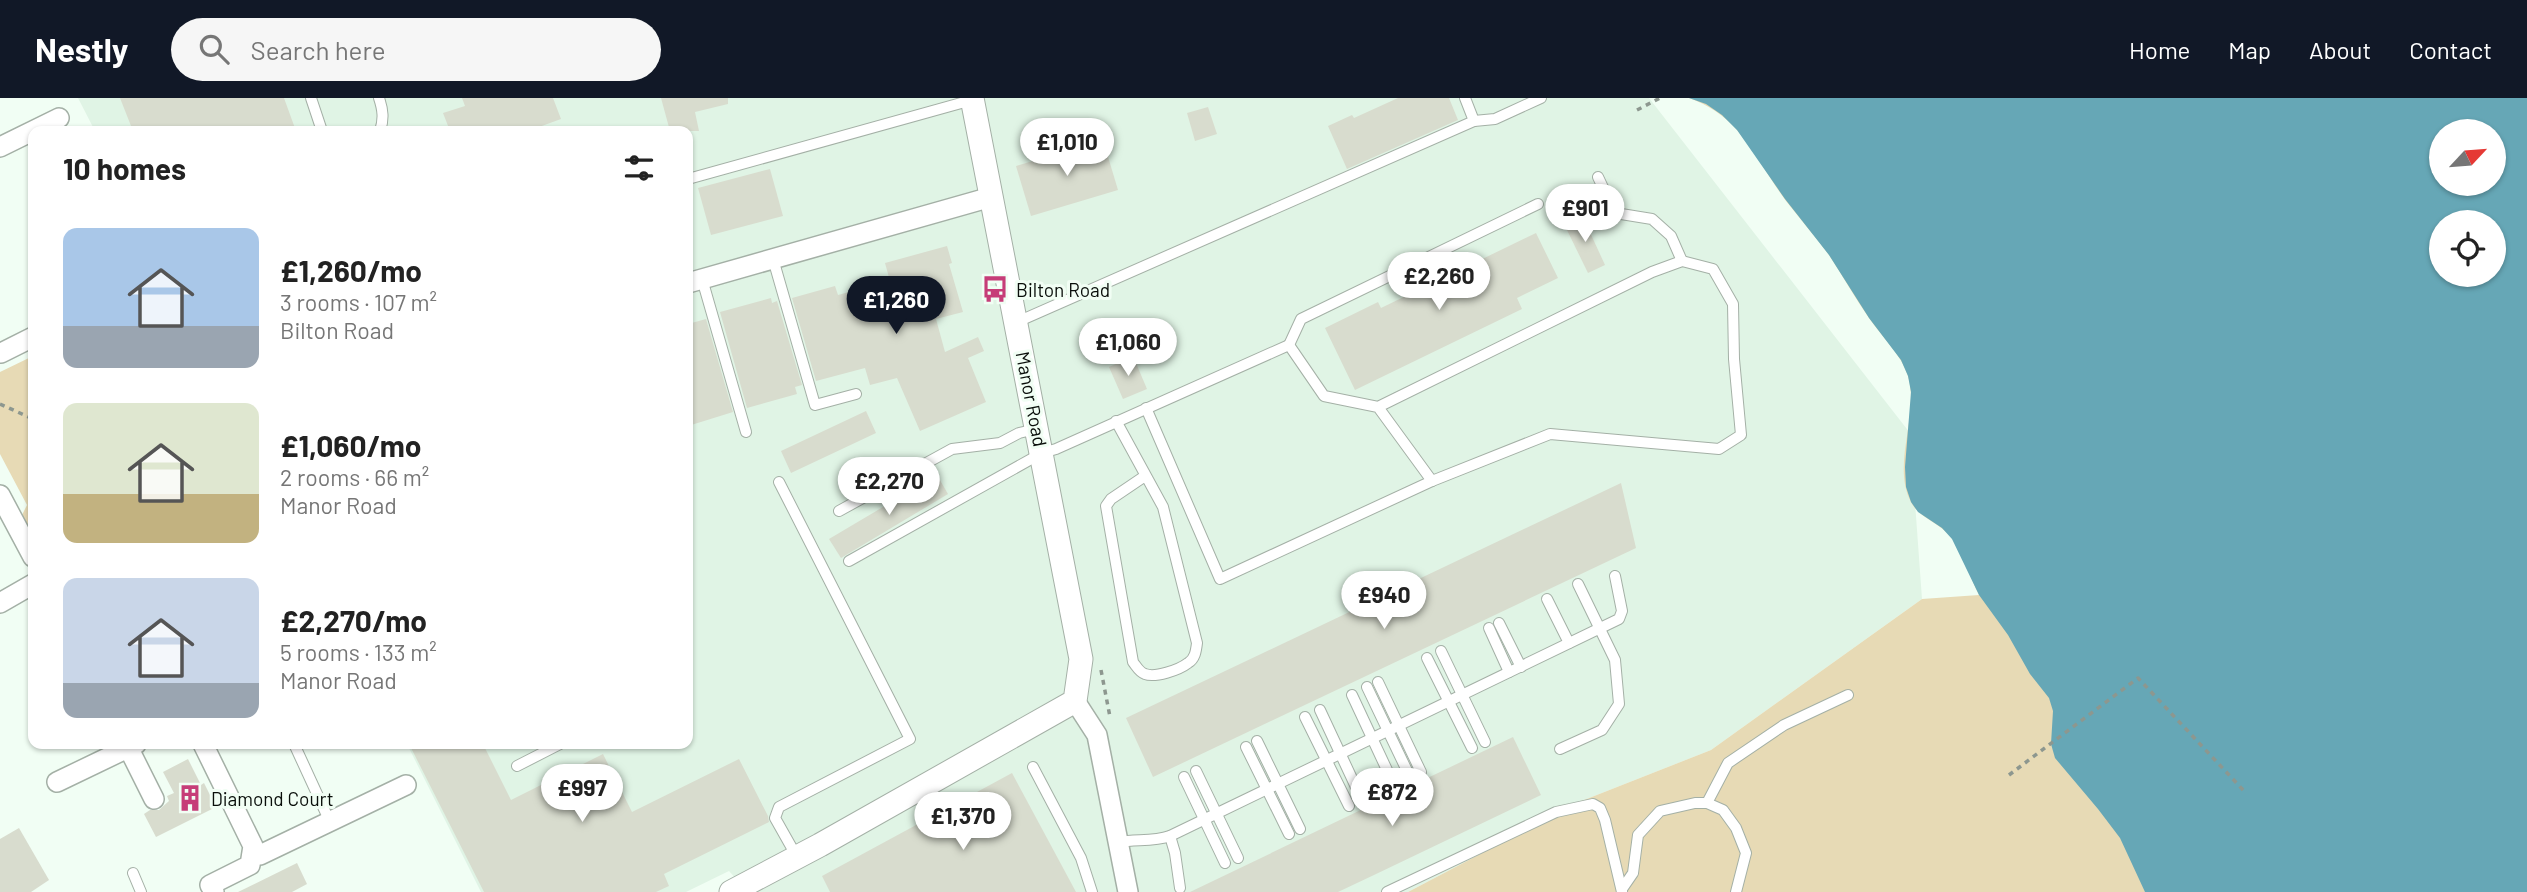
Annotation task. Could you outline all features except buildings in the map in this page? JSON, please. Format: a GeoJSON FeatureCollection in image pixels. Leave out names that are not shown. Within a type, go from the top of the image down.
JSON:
{"type":"FeatureCollection","features":[{"type":"Feature","properties":{"kind":"street","name":"Manor Road"},"geometry":{"type":"LineString","coordinates":[[972,99],[1081,659],[1075,701]]}},
{"type":"Feature","properties":{"kind":"street"},"geometry":{"type":"LineString","coordinates":[[43,126],[59,118]]}},
{"type":"Feature","properties":{"kind":"street"},"geometry":{"type":"LineString","coordinates":[[0,147],[28,133]]}},
{"type":"Feature","properties":{"kind":"street"},"geometry":{"type":"LineString","coordinates":[[695,281],[991,197]]}},
{"type":"Feature","properties":{"kind":"street"},"geometry":{"type":"LineString","coordinates":[[0,353],[28,339]]}},
{"type":"Feature","properties":{"kind":"street"},"geometry":{"type":"LineString","coordinates":[[0,495],[28,548]]}},
{"type":"Feature","properties":{"kind":"street"},"geometry":{"type":"LineString","coordinates":[[0,603],[28,587]]}},
{"type":"Feature","properties":{"kind":"street"},"geometry":{"type":"LineString","coordinates":[[731,892],[1075,701],[1097,735],[1128,892]]}},
{"type":"Feature","properties":{"kind":"street"},"geometry":{"type":"LineString","coordinates":[[57,782],[126,749]]}},
{"type":"Feature","properties":{"kind":"street"},"geometry":{"type":"LineString","coordinates":[[133,749],[154,799]]}},
{"type":"Feature","properties":{"kind":"street"},"geometry":{"type":"LineString","coordinates":[[205,749],[253,846],[250,865],[210,885],[214,892]]}},
{"type":"Feature","properties":{"kind":"street"},"geometry":{"type":"LineString","coordinates":[[252,855],[260,855],[406,785]]}},
{"type":"Feature","properties":{"kind":"lane"},"geometry":{"type":"LineString","coordinates":[[311,98],[320,126]]}},
{"type":"Feature","properties":{"kind":"lane"},"geometry":{"type":"LineString","coordinates":[[379,98],[383,110],[381,126]]}},
{"type":"Feature","properties":{"kind":"lane"},"geometry":{"type":"LineString","coordinates":[[1465,98],[1474,121]]}},
{"type":"Feature","properties":{"kind":"lane"},"geometry":{"type":"LineString","coordinates":[[1017,322],[1474,121],[1495,119],[1541,98]]}},
{"type":"Feature","properties":{"kind":"lane"},"geometry":{"type":"LineString","coordinates":[[693,178],[972,99]]}},
{"type":"Feature","properties":{"kind":"lane"},"geometry":{"type":"LineString","coordinates":[[1598,177],[1615,213],[1652,219],[1671,236],[1682,261]]}},
{"type":"Feature","properties":{"kind":"lane"},"geometry":{"type":"LineString","coordinates":[[849,561],[1042,453],[1289,345],[1301,319],[1538,204]]}},
{"type":"Feature","properties":{"kind":"lane"},"geometry":{"type":"LineString","coordinates":[[773,259],[815,405],[856,394]]}},
{"type":"Feature","properties":{"kind":"lane"},"geometry":{"type":"LineString","coordinates":[[1146,408],[1220,579],[1432,481],[1550,434],[1719,449],[1741,435],[1734,359],[1733,304],[1713,269],[1682,261],[1652,272],[1378,407],[1324,397],[1289,345]]}},
{"type":"Feature","properties":{"kind":"lane"},"geometry":{"type":"LineString","coordinates":[[695,281],[746,432]]}},
{"type":"Feature","properties":{"kind":"lane"},"geometry":{"type":"LineString","coordinates":[[1378,407],[1432,481]]}},
{"type":"Feature","properties":{"kind":"lane"},"geometry":{"type":"LineString","coordinates":[[1116,421],[1163,507],[1197,643],[1196,653],[1190,663],[1148,676],[1140,672],[1133,662],[1106,506],[1111,499],[1145,476]]}},
{"type":"Feature","properties":{"kind":"lane"},"geometry":{"type":"LineString","coordinates":[[839,511],[952,449],[1000,443],[1019,433],[1037,429]]}},
{"type":"Feature","properties":{"kind":"lane"},"geometry":{"type":"LineString","coordinates":[[779,482],[910,739],[779,807],[775,818],[797,857]]}},
{"type":"Feature","properties":{"kind":"lane"},"geometry":{"type":"LineString","coordinates":[[1119,842],[1132,839],[1155,841],[1170,836],[1619,619],[1622,615],[1615,576]]}},
{"type":"Feature","properties":{"kind":"lane"},"geometry":{"type":"LineString","coordinates":[[1560,749],[1602,730],[1619,704],[1615,660],[1578,584]]}},
{"type":"Feature","properties":{"kind":"lane"},"geometry":{"type":"LineString","coordinates":[[1547,599],[1569,643]]}},
{"type":"Feature","properties":{"kind":"lane"},"geometry":{"type":"LineString","coordinates":[[1499,623],[1521,667]]}},
{"type":"Feature","properties":{"kind":"lane"},"geometry":{"type":"LineString","coordinates":[[1489,628],[1509,672]]}},
{"type":"Feature","properties":{"kind":"lane"},"geometry":{"type":"LineString","coordinates":[[1441,651],[1485,742]]}},
{"type":"Feature","properties":{"kind":"lane"},"geometry":{"type":"LineString","coordinates":[[1427,658],[1472,748]]}},
{"type":"Feature","properties":{"kind":"lane"},"geometry":{"type":"LineString","coordinates":[[1378,682],[1421,772]]}},
{"type":"Feature","properties":{"kind":"lane"},"geometry":{"type":"LineString","coordinates":[[1367,687],[1410,777]]}},
{"type":"Feature","properties":{"kind":"lane"},"geometry":{"type":"LineString","coordinates":[[1352,695],[1394,785]]}},
{"type":"Feature","properties":{"kind":"lane"},"geometry":{"type":"LineString","coordinates":[[1707,803],[1728,763],[1784,725],[1848,695]]}},
{"type":"Feature","properties":{"kind":"lane"},"geometry":{"type":"LineString","coordinates":[[1320,710],[1362,800]]}},
{"type":"Feature","properties":{"kind":"lane"},"geometry":{"type":"LineString","coordinates":[[1306,717],[1349,806]]}},
{"type":"Feature","properties":{"kind":"lane"},"geometry":{"type":"LineString","coordinates":[[1258,741],[1300,829]]}},
{"type":"Feature","properties":{"kind":"lane"},"geometry":{"type":"LineString","coordinates":[[1246,747],[1289,834]]}},
{"type":"Feature","properties":{"kind":"lane"},"geometry":{"type":"LineString","coordinates":[[296,749],[330,822]]}},
{"type":"Feature","properties":{"kind":"lane"},"geometry":{"type":"LineString","coordinates":[[517,766],[550,749]]}},
{"type":"Feature","properties":{"kind":"lane"},"geometry":{"type":"LineString","coordinates":[[1033,767],[1081,858],[1092,892]]}},
{"type":"Feature","properties":{"kind":"lane"},"geometry":{"type":"LineString","coordinates":[[1196,771],[1238,858]]}},
{"type":"Feature","properties":{"kind":"lane"},"geometry":{"type":"LineString","coordinates":[[1185,776],[1225,863]]}},
{"type":"Feature","properties":{"kind":"lane"},"geometry":{"type":"LineString","coordinates":[[1622,891],[1633,873],[1638,835],[1660,811],[1707,803],[1723,810],[1736,828],[1746,853],[1736,892]]}},
{"type":"Feature","properties":{"kind":"lane"},"geometry":{"type":"LineString","coordinates":[[1387,892],[1556,812],[1593,804],[1600,808],[1605,820],[1622,891]]}},
{"type":"Feature","properties":{"kind":"lane"},"geometry":{"type":"LineString","coordinates":[[1170,836],[1180,888]]}},
{"type":"Feature","properties":{"kind":"lane"},"geometry":{"type":"LineString","coordinates":[[133,873],[141,892]]}},
{"type":"Feature","properties":{"kind":"path"},"geometry":{"type":"LineString","coordinates":[[1637,110],[1660,98]]}},
{"type":"Feature","properties":{"kind":"path"},"geometry":{"type":"LineString","coordinates":[[0,404],[28,417]]}},
{"type":"Feature","properties":{"kind":"path"},"geometry":{"type":"LineString","coordinates":[[2009,775],[2138,678],[2245,792]]}},
{"type":"Feature","properties":{"kind":"shaded area"},"geometry":{"type":"Polygon","coordinates":[[[78,98],[1649,98],[1910,433],[1922,599],[1711,750],[1579,802],[1408,892],[748,892],[729,871],[686,892],[481,892],[410,749],[693,749],[693,126],[92,126],[78,98]]]}},
{"type":"Feature","properties":{"kind":"shaded area"},"geometry":{"type":"Polygon","coordinates":[[[1689,98],[2043,98],[2527,870],[2527,892],[1408,892],[1579,802],[1711,750],[1922,599],[1979,595],[1951,537],[1915,508],[1906,487],[1904,456],[1911,391],[1901,360],[1744,138],[1721,115],[1689,98]]]}},
{"type":"Feature","properties":{"kind":"shaded area"},"geometry":{"type":"Polygon","coordinates":[[[28,358],[28,525],[22,515],[27,505],[0,454],[0,372],[28,358]]]}},
{"type":"Feature","properties":{"kind":"water"},"geometry":{"type":"Polygon","coordinates":[[[1689,98],[2527,98],[2527,892],[2145,892],[2120,838],[2055,758],[2051,744],[2053,711],[2049,698],[2030,674],[2008,635],[1979,595],[1952,539],[1942,528],[1918,512],[1911,502],[1906,487],[1905,467],[1911,392],[1901,360],[1869,318],[1829,255],[1785,199],[1737,130],[1706,104],[1689,98]]]}},
{"type":"Feature","properties":{"kind":"place","name":"Bilton Road"},"geometry":{"type":"Point","coordinates":[995,289]}},
{"type":"Feature","properties":{"kind":"place","name":"Diamond Court"},"geometry":{"type":"Point","coordinates":[190,798]}}]}
